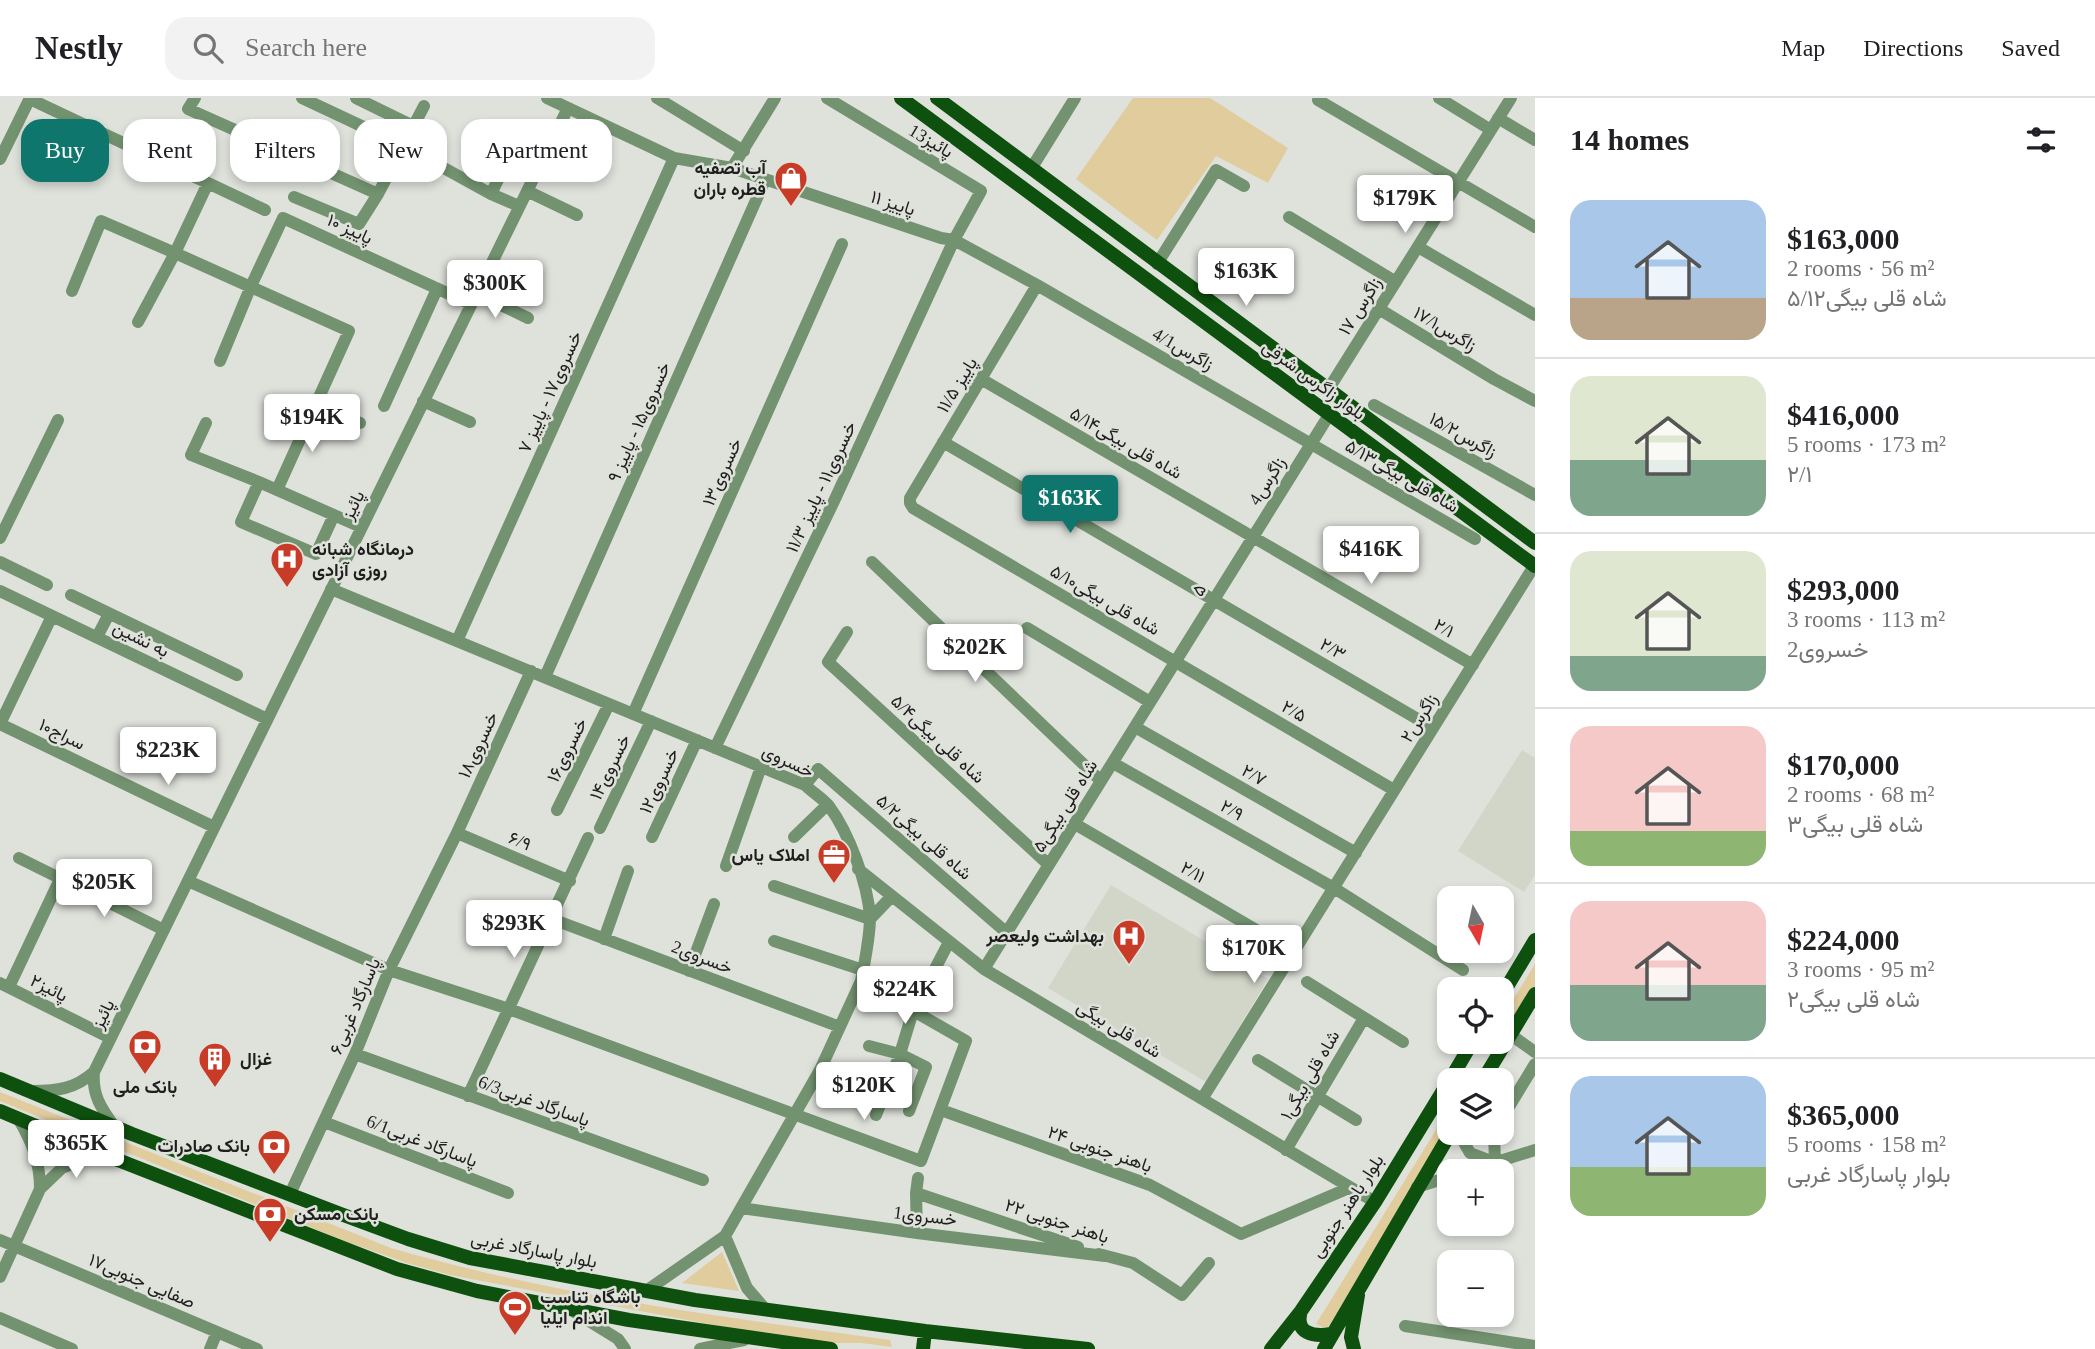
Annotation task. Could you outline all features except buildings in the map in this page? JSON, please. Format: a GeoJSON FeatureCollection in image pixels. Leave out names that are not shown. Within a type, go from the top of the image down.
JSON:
{"type":"FeatureCollection","features":[{"type":"Feature","properties":{"kind":"main road","name":"بلوار زاگرس شرقی"},"geometry":{"type":"LineString","coordinates":[[901,98],[1535,566]]}},
{"type":"Feature","properties":{"kind":"main road","name":"بلوار زاگرس شرقی"},"geometry":{"type":"LineString","coordinates":[[937,98],[1535,543]]}},
{"type":"Feature","properties":{"kind":"main road"},"geometry":{"type":"LineString","coordinates":[[1202,321],[1213,306]]}},
{"type":"Feature","properties":{"kind":"main road"},"geometry":{"type":"LineString","coordinates":[[1429,488],[1440,472]]}},
{"type":"Feature","properties":{"kind":"main road"},"geometry":{"type":"LineString","coordinates":[[1513,977],[1535,940]]}},
{"type":"Feature","properties":{"kind":"main road"},"geometry":{"type":"LineString","coordinates":[[1514,1030],[1535,994]]}},
{"type":"Feature","properties":{"kind":"main road","name":"بلوار پاسارگاد غربی"},"geometry":{"type":"LineString","coordinates":[[0,1079],[114,1126],[408,1239],[470,1258],[646,1291],[765,1309],[925,1331],[1088,1349]]}},
{"type":"Feature","properties":{"kind":"main road","name":"بلوار باهنر جنوبی"},"geometry":{"type":"LineString","coordinates":[[1271,1349],[1301,1311],[1375,1202],[1437,1100]]}},
{"type":"Feature","properties":{"kind":"main road"},"geometry":{"type":"LineString","coordinates":[[0,1111],[397,1269],[477,1291],[672,1328],[831,1349]]}},
{"type":"Feature","properties":{"kind":"main road"},"geometry":{"type":"LineString","coordinates":[[1324,1349],[1443,1145]]}},
{"type":"Feature","properties":{"kind":"main road"},"geometry":{"type":"LineString","coordinates":[[1354,1349],[1351,1337],[1359,1286]]}},
{"type":"Feature","properties":{"kind":"main road"},"geometry":{"type":"LineString","coordinates":[[1301,1311],[1298,1319],[1300,1327],[1306,1333],[1314,1336],[1331,1335]]}},
{"type":"Feature","properties":{"kind":"main road"},"geometry":{"type":"LineString","coordinates":[[923,1349],[925,1331]]}},
{"type":"Feature","properties":{"kind":"street"},"geometry":{"type":"LineString","coordinates":[[195,98],[188,109],[378,194]]}},
{"type":"Feature","properties":{"kind":"street"},"geometry":{"type":"LineString","coordinates":[[302,98],[354,122]]}},
{"type":"Feature","properties":{"kind":"street"},"geometry":{"type":"LineString","coordinates":[[356,98],[399,119]]}},
{"type":"Feature","properties":{"kind":"street"},"geometry":{"type":"LineString","coordinates":[[547,98],[567,110],[674,158],[732,169],[775,98]]}},
{"type":"Feature","properties":{"kind":"street"},"geometry":{"type":"LineString","coordinates":[[657,98],[744,151]]}},
{"type":"Feature","properties":{"kind":"street","name":"پائیز13"},"geometry":{"type":"LineString","coordinates":[[827,98],[981,191]]}},
{"type":"Feature","properties":{"kind":"street"},"geometry":{"type":"LineString","coordinates":[[1031,169],[1075,98]]}},
{"type":"Feature","properties":{"kind":"street"},"geometry":{"type":"LineString","coordinates":[[1439,98],[1491,130]]}},
{"type":"Feature","properties":{"kind":"street","name":"زاگرس ۱۷"},"geometry":{"type":"LineString","coordinates":[[1328,390],[1511,98]]}},
{"type":"Feature","properties":{"kind":"street"},"geometry":{"type":"LineString","coordinates":[[0,159],[30,99],[265,211]]}},
{"type":"Feature","properties":{"kind":"street"},"geometry":{"type":"LineString","coordinates":[[1318,100],[1535,228]]}},
{"type":"Feature","properties":{"kind":"street"},"geometry":{"type":"LineString","coordinates":[[417,119],[424,106]]}},
{"type":"Feature","properties":{"kind":"street","name":"پائیز"},"geometry":{"type":"LineString","coordinates":[[94,1072],[567,110]]}},
{"type":"Feature","properties":{"kind":"street"},"geometry":{"type":"LineString","coordinates":[[1498,118],[1535,140]]}},
{"type":"Feature","properties":{"kind":"street","name":"خسروى۱۷ - پاییز ۷"},"geometry":{"type":"LineString","coordinates":[[457,641],[674,158]]}},
{"type":"Feature","properties":{"kind":"street","name":"پاییز ۱۱"},"geometry":{"type":"LineString","coordinates":[[732,169],[954,240],[1038,285]]}},
{"type":"Feature","properties":{"kind":"street"},"geometry":{"type":"LineString","coordinates":[[447,170],[519,206]]}},
{"type":"Feature","properties":{"kind":"street"},"geometry":{"type":"LineString","coordinates":[[1157,264],[1216,170],[1244,186]]}},
{"type":"Feature","properties":{"kind":"street","name":"خسروى۱۵ - پاییز ۹"},"geometry":{"type":"LineString","coordinates":[[545,677],[765,180]]}},
{"type":"Feature","properties":{"kind":"street"},"geometry":{"type":"LineString","coordinates":[[294,197],[359,224],[384,182]]}},
{"type":"Feature","properties":{"kind":"street"},"geometry":{"type":"LineString","coordinates":[[491,194],[497,182]]}},
{"type":"Feature","properties":{"kind":"street"},"geometry":{"type":"LineString","coordinates":[[138,322],[176,253],[208,183]]}},
{"type":"Feature","properties":{"kind":"street"},"geometry":{"type":"LineString","coordinates":[[527,191],[577,215]]}},
{"type":"Feature","properties":{"kind":"street","name":"خسروى۱۱ - پاییز ۱۱/۳"},"geometry":{"type":"LineString","coordinates":[[715,748],[835,499],[954,240],[981,191]]}},
{"type":"Feature","properties":{"kind":"street"},"geometry":{"type":"LineString","coordinates":[[1289,217],[1396,282]]}},
{"type":"Feature","properties":{"kind":"street","name":"پاییز ۱۰"},"geometry":{"type":"LineString","coordinates":[[251,286],[283,218],[437,289],[474,298],[528,318]]}},
{"type":"Feature","properties":{"kind":"street"},"geometry":{"type":"LineString","coordinates":[[72,291],[102,221],[349,331],[277,490]]}},
{"type":"Feature","properties":{"kind":"street","name":"خسروى۱۳"},"geometry":{"type":"LineString","coordinates":[[633,714],[842,244]]}},
{"type":"Feature","properties":{"kind":"street"},"geometry":{"type":"LineString","coordinates":[[1418,247],[1535,315]]}},
{"type":"Feature","properties":{"kind":"street","name":"پاییز ۱۱/۵"},"geometry":{"type":"LineString","coordinates":[[910,503],[910,498],[1038,285]]}},
{"type":"Feature","properties":{"kind":"street","name":"4/1زاگرس"},"geometry":{"type":"LineString","coordinates":[[1038,285],[1311,443]]}},
{"type":"Feature","properties":{"kind":"street"},"geometry":{"type":"LineString","coordinates":[[220,361],[251,286]]}},
{"type":"Feature","properties":{"kind":"street"},"geometry":{"type":"LineString","coordinates":[[384,406],[437,289]]}},
{"type":"Feature","properties":{"kind":"street","name":"زاگرس۱۷/۱"},"geometry":{"type":"LineString","coordinates":[[1379,309],[1535,401]]}},
{"type":"Feature","properties":{"kind":"street","name":"شاه قلی بیگی۵/۱۴"},"geometry":{"type":"LineString","coordinates":[[981,379],[1253,537]]}},
{"type":"Feature","properties":{"kind":"street"},"geometry":{"type":"LineString","coordinates":[[423,401],[470,422]]}},
{"type":"Feature","properties":{"kind":"street"},"geometry":{"type":"LineString","coordinates":[[317,404],[360,422]]}},
{"type":"Feature","properties":{"kind":"street","name":"زاگرس۱۵/۲"},"geometry":{"type":"LineString","coordinates":[[1374,405],[1535,495]]}},
{"type":"Feature","properties":{"kind":"street","name":"زاگرس4"},"geometry":{"type":"LineString","coordinates":[[1253,537],[1329,415]]}},
{"type":"Feature","properties":{"kind":"street"},"geometry":{"type":"LineString","coordinates":[[0,538],[58,420]]}},
{"type":"Feature","properties":{"kind":"street"},"geometry":{"type":"LineString","coordinates":[[206,423],[191,455],[362,527]]}},
{"type":"Feature","properties":{"kind":"street","name":"۲/۳"},"geometry":{"type":"LineString","coordinates":[[943,442],[1433,728]]}},
{"type":"Feature","properties":{"kind":"street","name":"شاه قلی بیگی۵/۱۳"},"geometry":{"type":"LineString","coordinates":[[1311,443],[1475,539]]}},
{"type":"Feature","properties":{"kind":"street"},"geometry":{"type":"LineString","coordinates":[[259,482],[241,523],[316,554],[334,515]]}},
{"type":"Feature","properties":{"kind":"street","name":"شاه قلی بیگی۵/۱۰"},"geometry":{"type":"LineString","coordinates":[[910,503],[913,508],[1176,662]]}},
{"type":"Feature","properties":{"kind":"street","name":"۵"},"geometry":{"type":"LineString","coordinates":[[1176,662],[1253,537]]}},
{"type":"Feature","properties":{"kind":"street","name":"۲/۱"},"geometry":{"type":"LineString","coordinates":[[1253,537],[1473,665]]}},
{"type":"Feature","properties":{"kind":"street"},"geometry":{"type":"LineString","coordinates":[[0,562],[47,585]]}},
{"type":"Feature","properties":{"kind":"street"},"geometry":{"type":"LineString","coordinates":[[872,562],[1101,781]]}},
{"type":"Feature","properties":{"kind":"street","name":"زاگرس۲"},"geometry":{"type":"LineString","coordinates":[[1202,1099],[1535,566]]}},
{"type":"Feature","properties":{"kind":"street","name":"خسروى"},"geometry":{"type":"LineString","coordinates":[[331,589],[804,785],[828,804],[852,849],[867,896],[870,919],[862,975],[820,1070],[725,1236]]}},
{"type":"Feature","properties":{"kind":"street","name":"به نشین"},"geometry":{"type":"LineString","coordinates":[[0,591],[267,719]]}},
{"type":"Feature","properties":{"kind":"street"},"geometry":{"type":"LineString","coordinates":[[71,596],[237,676]]}},
{"type":"Feature","properties":{"kind":"street"},"geometry":{"type":"LineString","coordinates":[[97,638],[109,614]]}},
{"type":"Feature","properties":{"kind":"street"},"geometry":{"type":"LineString","coordinates":[[0,724],[52,616]]}},
{"type":"Feature","properties":{"kind":"street"},"geometry":{"type":"LineString","coordinates":[[1027,628],[1150,702]]}},
{"type":"Feature","properties":{"kind":"street","name":"شاه قلی بیگی۵/۴"},"geometry":{"type":"LineString","coordinates":[[847,632],[828,662],[1049,865]]}},
{"type":"Feature","properties":{"kind":"street","name":"شاه قلی بیگی۵"},"geometry":{"type":"LineString","coordinates":[[984,970],[1176,662]]}},
{"type":"Feature","properties":{"kind":"street","name":"۲/۵"},"geometry":{"type":"LineString","coordinates":[[1176,662],[1395,790]]}},
{"type":"Feature","properties":{"kind":"street","name":"خسروى۱۸"},"geometry":{"type":"LineString","coordinates":[[457,832],[531,671]]}},
{"type":"Feature","properties":{"kind":"street","name":"خسروى۱۶"},"geometry":{"type":"LineString","coordinates":[[557,810],[609,704]]}},
{"type":"Feature","properties":{"kind":"street","name":"خسروى۱۴"},"geometry":{"type":"LineString","coordinates":[[600,828],[651,721]]}},
{"type":"Feature","properties":{"kind":"street","name":"سراج۱۰"},"geometry":{"type":"LineString","coordinates":[[0,724],[214,827]]}},
{"type":"Feature","properties":{"kind":"street","name":"۲/۷"},"geometry":{"type":"LineString","coordinates":[[1135,727],[1356,853]]}},
{"type":"Feature","properties":{"kind":"street","name":"خسروى۱۲"},"geometry":{"type":"LineString","coordinates":[[652,837],[697,740]]}},
{"type":"Feature","properties":{"kind":"street","name":"۲/۹"},"geometry":{"type":"LineString","coordinates":[[1113,763],[1334,888],[1463,970]]}},
{"type":"Feature","properties":{"kind":"street"},"geometry":{"type":"LineString","coordinates":[[726,866],[761,767]]}},
{"type":"Feature","properties":{"kind":"street","name":"شاه قلی بیگی۵/۲"},"geometry":{"type":"LineString","coordinates":[[804,785],[818,769],[1007,933]]}},
{"type":"Feature","properties":{"kind":"street"},"geometry":{"type":"LineString","coordinates":[[793,837],[828,804]]}},
{"type":"Feature","properties":{"kind":"street","name":"۲/۱۱"},"geometry":{"type":"LineString","coordinates":[[1075,824],[1294,951]]}},
{"type":"Feature","properties":{"kind":"street","name":"۶/۹"},"geometry":{"type":"LineString","coordinates":[[457,832],[570,881]]}},
{"type":"Feature","properties":{"kind":"street","name":"پاسارگاد غربی۶"},"geometry":{"type":"LineString","coordinates":[[290,1194],[355,1054],[388,970],[457,832]]}},
{"type":"Feature","properties":{"kind":"street"},"geometry":{"type":"LineString","coordinates":[[468,1096],[588,838]]}},
{"type":"Feature","properties":{"kind":"street"},"geometry":{"type":"LineString","coordinates":[[19,858],[164,930]]}},
{"type":"Feature","properties":{"kind":"street","name":"شاه قلی بیگی"},"geometry":{"type":"LineString","coordinates":[[858,869],[984,970],[1375,1202]]}},
{"type":"Feature","properties":{"kind":"street"},"geometry":{"type":"LineString","coordinates":[[604,939],[628,871]]}},
{"type":"Feature","properties":{"kind":"street"},"geometry":{"type":"LineString","coordinates":[[5,985],[60,879]]}},
{"type":"Feature","properties":{"kind":"street"},"geometry":{"type":"LineString","coordinates":[[188,881],[388,970],[509,1009],[921,1161],[966,1041],[913,1011],[862,975],[774,941]]}},
{"type":"Feature","properties":{"kind":"street"},"geometry":{"type":"LineString","coordinates":[[774,886],[870,919],[892,896]]}},
{"type":"Feature","properties":{"kind":"street"},"geometry":{"type":"LineString","coordinates":[[689,971],[714,904]]}},
{"type":"Feature","properties":{"kind":"street","name":"خسروى2"},"geometry":{"type":"LineString","coordinates":[[552,919],[840,1027]]}},
{"type":"Feature","properties":{"kind":"street"},"geometry":{"type":"LineString","coordinates":[[876,1115],[900,1054],[913,1011],[949,942]]}},
{"type":"Feature","properties":{"kind":"street"},"geometry":{"type":"LineString","coordinates":[[1307,982],[1403,1042]]}},
{"type":"Feature","properties":{"kind":"street","name":"پائیز۲"},"geometry":{"type":"LineString","coordinates":[[5,985],[110,1038]]}},
{"type":"Feature","properties":{"kind":"street","name":"شاه قلی بیگی۱"},"geometry":{"type":"LineString","coordinates":[[1286,1150],[1364,1018]]}},
{"type":"Feature","properties":{"kind":"street"},"geometry":{"type":"LineString","coordinates":[[1514,1037],[1535,1052]]}},
{"type":"Feature","properties":{"kind":"street"},"geometry":{"type":"LineString","coordinates":[[869,1045],[900,1054],[926,1067],[909,1111]]}},
{"type":"Feature","properties":{"kind":"street","name":"پاسارگاد غربی6/3"},"geometry":{"type":"LineString","coordinates":[[355,1054],[703,1180]]}},
{"type":"Feature","properties":{"kind":"street"},"geometry":{"type":"LineString","coordinates":[[1258,1060],[1356,1120]]}},
{"type":"Feature","properties":{"kind":"street"},"geometry":{"type":"LineString","coordinates":[[1514,1098],[1535,1064]]}},
{"type":"Feature","properties":{"kind":"street"},"geometry":{"type":"LineString","coordinates":[[32,1091],[69,1088],[82,1083],[94,1072]]}},
{"type":"Feature","properties":{"kind":"street"},"geometry":{"type":"LineString","coordinates":[[94,1072],[93,1087],[98,1104],[114,1126]]}},
{"type":"Feature","properties":{"kind":"street"},"geometry":{"type":"LineString","coordinates":[[847,1102],[856,1077],[886,1090]]}},
{"type":"Feature","properties":{"kind":"street","name":"۲۴ باهنر جنوبی"},"geometry":{"type":"LineString","coordinates":[[941,1110],[1150,1185],[1241,1234],[1349,1188]]}},
{"type":"Feature","properties":{"kind":"street"},"geometry":{"type":"LineString","coordinates":[[19,1118],[35,1151],[40,1170],[40,1189]]}},
{"type":"Feature","properties":{"kind":"street","name":"پاسارگاد غربی6/1"},"geometry":{"type":"LineString","coordinates":[[324,1122],[508,1193]]}},
{"type":"Feature","properties":{"kind":"street"},"geometry":{"type":"LineString","coordinates":[[1465,1145],[1470,1153],[1486,1159]]}},
{"type":"Feature","properties":{"kind":"street"},"geometry":{"type":"LineString","coordinates":[[1504,1159],[1535,1150]]}},
{"type":"Feature","properties":{"kind":"street"},"geometry":{"type":"LineString","coordinates":[[0,1277],[40,1189],[62,1168],[100,1153]]}},
{"type":"Feature","properties":{"kind":"street"},"geometry":{"type":"LineString","coordinates":[[917,1233],[918,1178]]}},
{"type":"Feature","properties":{"kind":"street"},"geometry":{"type":"LineString","coordinates":[[1417,1187],[1437,1181]]}},
{"type":"Feature","properties":{"kind":"street","name":"۲۲ باهنر جنوبی"},"geometry":{"type":"LineString","coordinates":[[916,1193],[1133,1263],[1182,1295],[1209,1263]]}},
{"type":"Feature","properties":{"kind":"street","name":"خسروى1"},"geometry":{"type":"LineString","coordinates":[[741,1208],[1105,1256]]}},
{"type":"Feature","properties":{"kind":"street"},"geometry":{"type":"LineString","coordinates":[[646,1291],[725,1236],[747,1288],[765,1309]]}},
{"type":"Feature","properties":{"kind":"street","name":"صفایی جنوبی۱۷"},"geometry":{"type":"LineString","coordinates":[[0,1240],[257,1349]]}},
{"type":"Feature","properties":{"kind":"street"},"geometry":{"type":"LineString","coordinates":[[568,1308],[618,1339],[625,1349]]}},
{"type":"Feature","properties":{"kind":"street"},"geometry":{"type":"LineString","coordinates":[[0,1318],[72,1349]]}},
{"type":"Feature","properties":{"kind":"street"},"geometry":{"type":"LineString","coordinates":[[1405,1326],[1535,1346]]}},
{"type":"Feature","properties":{"kind":"street"},"geometry":{"type":"LineString","coordinates":[[210,1349],[217,1332]]}},
{"type":"Feature","properties":{"kind":"street"},"geometry":{"type":"LineString","coordinates":[[700,1349],[751,1339]]}},
{"type":"Feature","properties":{"kind":"shaded area"},"geometry":{"type":"Polygon","coordinates":[[[1133,98],[1210,98],[1288,148],[1268,183],[1216,156],[1157,240],[1076,179],[1133,98]]]}},
{"type":"Feature","properties":{"kind":"shaded area"},"geometry":{"type":"Polygon","coordinates":[[[1522,750],[1535,758],[1535,875],[1524,892],[1458,851],[1522,750]]]}},
{"type":"Feature","properties":{"kind":"shaded area","name":"بهداشت ولیعصر"},"geometry":{"type":"Polygon","coordinates":[[[1111,885],[1268,979],[1206,1082],[1048,988],[1111,885]]]}},
{"type":"Feature","properties":{"kind":"shaded area"},"geometry":{"type":"Polygon","coordinates":[[[1535,964],[1535,986],[1514,1021],[1514,998],[1535,964]]]}},
{"type":"Feature","properties":{"kind":"shaded area"},"geometry":{"type":"Polygon","coordinates":[[[0,1092],[391,1248],[452,1265],[576,1292],[890,1340],[892,1347],[862,1343],[825,1343],[735,1329],[450,1275],[407,1263],[342,1240],[0,1101],[0,1092]]]}},
{"type":"Feature","properties":{"kind":"shaded area"},"geometry":{"type":"Polygon","coordinates":[[[1437,1128],[1438,1145],[1327,1329],[1316,1324],[1437,1128]]]}},
{"type":"Feature","properties":{"kind":"shaded area"},"geometry":{"type":"Polygon","coordinates":[[[722,1252],[739,1291],[682,1283],[722,1252]]]}},
{"type":"Feature","properties":{"kind":"place","name":"آب تصفیه قطره باران"},"geometry":{"type":"Point","coordinates":[791,208]}},
{"type":"Feature","properties":{"kind":"place","name":"درمانگاه شبانه روزی آزادی"},"geometry":{"type":"Point","coordinates":[287,589]}},
{"type":"Feature","properties":{"kind":"place","name":"املاک یاس"},"geometry":{"type":"Point","coordinates":[834,885]}},
{"type":"Feature","properties":{"kind":"place","name":"بهداشت ولیعصر"},"geometry":{"type":"Point","coordinates":[1129,966]}},
{"type":"Feature","properties":{"kind":"place","name":"بانک ملی"},"geometry":{"type":"Point","coordinates":[145,1076]}},
{"type":"Feature","properties":{"kind":"place","name":"غزال"},"geometry":{"type":"Point","coordinates":[215,1089]}},
{"type":"Feature","properties":{"kind":"place","name":"بانک صادرات"},"geometry":{"type":"Point","coordinates":[274,1176]}},
{"type":"Feature","properties":{"kind":"place","name":"بانک مسکن"},"geometry":{"type":"Point","coordinates":[270,1244]}},
{"type":"Feature","properties":{"kind":"place","name":"باشگاه تناسب اندام ایلیا"},"geometry":{"type":"Point","coordinates":[515,1337]}}]}
